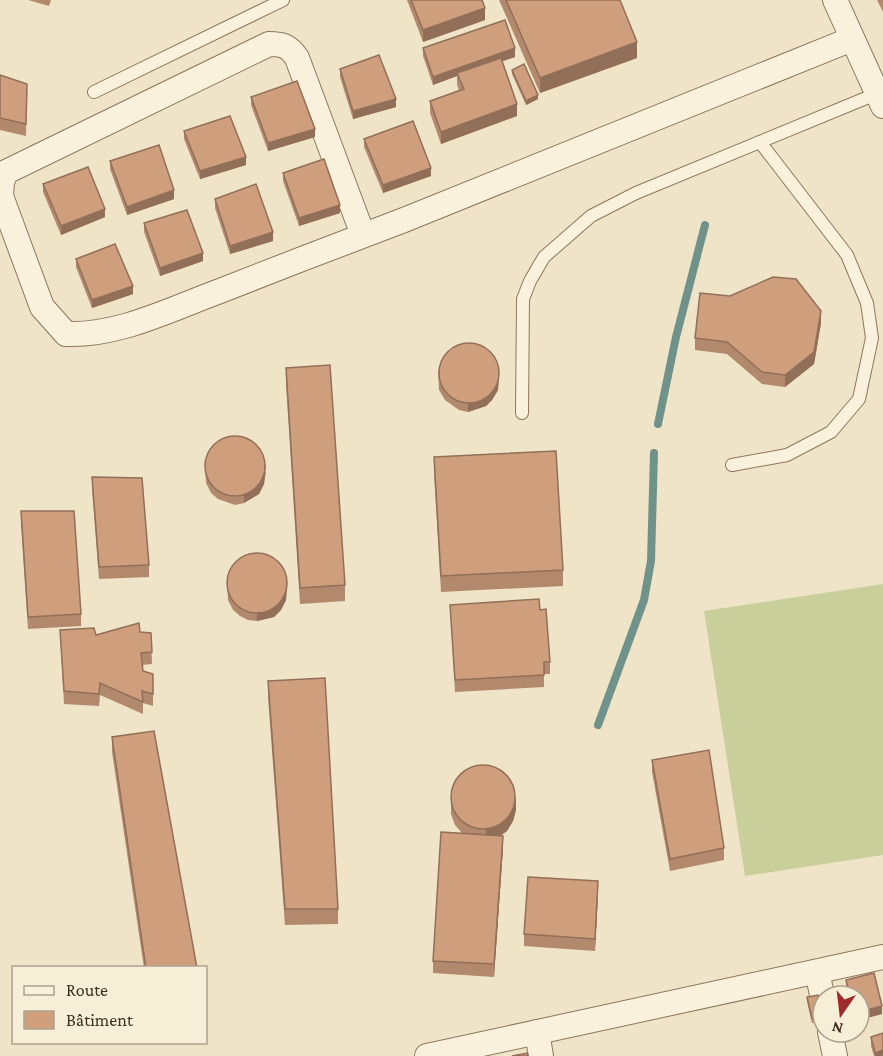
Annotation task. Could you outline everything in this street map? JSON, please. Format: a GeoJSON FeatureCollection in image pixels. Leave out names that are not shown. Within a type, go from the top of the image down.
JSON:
{"type":"FeatureCollection","features":[{"type":"Feature","properties":{"kind":"street"},"geometry":{"type":"LineString","coordinates":[[835,0],[880,100]]}},
{"type":"Feature","properties":{"kind":"street"},"geometry":{"type":"LineString","coordinates":[[363,236],[297,57],[289,47],[281,44],[269,44],[45,152],[6,172],[2,182],[2,196],[42,307],[66,334],[88,335],[113,330],[363,236],[852,39]]}},
{"type":"Feature","properties":{"kind":"street"},"geometry":{"type":"LineString","coordinates":[[428,1056],[883,957]]}},
{"type":"Feature","properties":{"kind":"street"},"geometry":{"type":"LineString","coordinates":[[817,972],[820,984]]}},
{"type":"Feature","properties":{"kind":"street"},"geometry":{"type":"LineString","coordinates":[[537,1032],[541,1056]]}},
{"type":"Feature","properties":{"kind":"lane"},"geometry":{"type":"LineString","coordinates":[[94,92],[284,0]]}},
{"type":"Feature","properties":{"kind":"lane"},"geometry":{"type":"LineString","coordinates":[[522,413],[523,299],[544,257],[591,216],[636,193],[760,142],[880,100]]}},
{"type":"Feature","properties":{"kind":"lane"},"geometry":{"type":"LineString","coordinates":[[732,465],[787,455],[831,432],[859,399],[872,338],[867,303],[847,255],[760,142]]}},
{"type":"Feature","properties":{"kind":"green space"},"geometry":{"type":"Polygon","coordinates":[[[883,584],[883,855],[745,876],[704,611],[883,584]]]}},
{"type":"Feature","properties":{"kind":"building"},"geometry":{"type":"Polygon","coordinates":[[[411,0],[482,0],[485,8],[423,30],[411,0]]]}},
{"type":"Feature","properties":{"kind":"building"},"geometry":{"type":"Polygon","coordinates":[[[506,0],[620,0],[637,42],[540,78],[506,0]]]}},
{"type":"Feature","properties":{"kind":"building"},"geometry":{"type":"Polygon","coordinates":[[[505,20],[515,48],[433,77],[423,48],[505,20]]]}},
{"type":"Feature","properties":{"kind":"building"},"geometry":{"type":"Polygon","coordinates":[[[379,55],[396,99],[353,111],[340,69],[379,55]]]}},
{"type":"Feature","properties":{"kind":"building"},"geometry":{"type":"Polygon","coordinates":[[[501,58],[517,104],[441,132],[430,101],[464,89],[457,73],[501,58]]]}},
{"type":"Feature","properties":{"kind":"building"},"geometry":{"type":"Polygon","coordinates":[[[524,64],[538,95],[526,101],[512,70],[524,64]]]}},
{"type":"Feature","properties":{"kind":"building"},"geometry":{"type":"Polygon","coordinates":[[[0,75],[27,84],[26,124],[0,118],[0,75]]]}},
{"type":"Feature","properties":{"kind":"building"},"geometry":{"type":"Polygon","coordinates":[[[297,81],[315,129],[268,143],[251,97],[297,81]]]}},
{"type":"Feature","properties":{"kind":"building"},"geometry":{"type":"Polygon","coordinates":[[[230,116],[246,157],[200,171],[184,131],[230,116]]]}},
{"type":"Feature","properties":{"kind":"building"},"geometry":{"type":"Polygon","coordinates":[[[413,121],[431,168],[383,185],[364,139],[413,121]]]}},
{"type":"Feature","properties":{"kind":"building"},"geometry":{"type":"Polygon","coordinates":[[[159,145],[174,190],[127,207],[110,161],[159,145]]]}},
{"type":"Feature","properties":{"kind":"building"},"geometry":{"type":"Polygon","coordinates":[[[324,159],[340,205],[299,218],[283,173],[324,159]]]}},
{"type":"Feature","properties":{"kind":"building"},"geometry":{"type":"Polygon","coordinates":[[[88,167],[105,209],[61,226],[43,184],[88,167]]]}},
{"type":"Feature","properties":{"kind":"building"},"geometry":{"type":"Polygon","coordinates":[[[256,184],[273,232],[230,246],[215,199],[256,184]]]}},
{"type":"Feature","properties":{"kind":"building"},"geometry":{"type":"Polygon","coordinates":[[[187,210],[203,253],[160,268],[144,223],[187,210]]]}},
{"type":"Feature","properties":{"kind":"building"},"geometry":{"type":"Polygon","coordinates":[[[115,244],[133,286],[92,300],[76,259],[115,244]]]}},
{"type":"Feature","properties":{"kind":"building"},"geometry":{"type":"Polygon","coordinates":[[[773,277],[796,279],[821,311],[814,352],[785,375],[762,372],[727,342],[695,338],[700,293],[730,296],[773,277]]]}},
{"type":"Feature","properties":{"kind":"building"},"geometry":{"type":"Polygon","coordinates":[[[463,343],[475,343],[486,348],[494,356],[499,373],[497,385],[486,398],[475,403],[463,403],[452,398],[444,390],[439,379],[439,367],[444,356],[452,348],[463,343]]]}},
{"type":"Feature","properties":{"kind":"building"},"geometry":{"type":"Polygon","coordinates":[[[330,365],[345,585],[300,588],[286,368],[330,365]]]}},
{"type":"Feature","properties":{"kind":"building"},"geometry":{"type":"Polygon","coordinates":[[[235,436],[247,438],[260,449],[265,466],[263,478],[252,491],[235,496],[223,494],[210,483],[205,466],[207,454],[218,441],[235,436]]]}},
{"type":"Feature","properties":{"kind":"building"},"geometry":{"type":"Polygon","coordinates":[[[556,451],[563,570],[441,576],[434,457],[556,451]]]}},
{"type":"Feature","properties":{"kind":"building"},"geometry":{"type":"Polygon","coordinates":[[[92,477],[142,478],[149,565],[99,567],[92,477]]]}},
{"type":"Feature","properties":{"kind":"building"},"geometry":{"type":"Polygon","coordinates":[[[21,511],[74,511],[81,614],[28,617],[21,511]]]}},
{"type":"Feature","properties":{"kind":"building"},"geometry":{"type":"Polygon","coordinates":[[[251,553],[263,553],[274,558],[282,566],[287,583],[285,595],[274,608],[263,613],[251,613],[240,608],[232,600],[227,589],[227,577],[232,566],[240,558],[251,553]]]}},
{"type":"Feature","properties":{"kind":"building"},"geometry":{"type":"Polygon","coordinates":[[[539,599],[540,610],[546,609],[550,662],[544,662],[544,675],[455,680],[450,605],[539,599]]]}},
{"type":"Feature","properties":{"kind":"building"},"geometry":{"type":"Polygon","coordinates":[[[139,623],[140,632],[151,633],[152,652],[141,653],[143,671],[153,674],[153,694],[142,691],[143,702],[100,683],[99,694],[64,691],[60,630],[94,628],[96,635],[139,623]]]}},
{"type":"Feature","properties":{"kind":"building"},"geometry":{"type":"Polygon","coordinates":[[[325,678],[338,909],[285,909],[268,681],[325,678]]]}},
{"type":"Feature","properties":{"kind":"building"},"geometry":{"type":"Polygon","coordinates":[[[154,731],[197,966],[146,966],[112,737],[154,731]]]}},
{"type":"Feature","properties":{"kind":"building"},"geometry":{"type":"Polygon","coordinates":[[[709,750],[724,848],[670,859],[652,760],[709,750]]]}},
{"type":"Feature","properties":{"kind":"building"},"geometry":{"type":"Polygon","coordinates":[[[483,765],[501,770],[506,774],[510,779],[515,797],[510,815],[506,820],[501,824],[483,829],[465,824],[460,820],[456,815],[451,797],[456,779],[460,774],[465,770],[483,765]]]}},
{"type":"Feature","properties":{"kind":"building"},"geometry":{"type":"Polygon","coordinates":[[[441,832],[503,836],[494,964],[433,961],[441,832]]]}},
{"type":"Feature","properties":{"kind":"building"},"geometry":{"type":"Polygon","coordinates":[[[528,877],[598,881],[595,939],[524,934],[528,877]]]}},
{"type":"Feature","properties":{"kind":"building"},"geometry":{"type":"Polygon","coordinates":[[[874,973],[882,1006],[871,1009],[871,984],[847,984],[846,980],[874,973]]]}},
{"type":"Feature","properties":{"kind":"building"},"geometry":{"type":"Polygon","coordinates":[[[811,996],[811,1015],[807,997],[811,996]]]}},
{"type":"Feature","properties":{"kind":"building"},"geometry":{"type":"Polygon","coordinates":[[[883,1033],[883,1050],[875,1053],[871,1037],[883,1033]]]}},
{"type":"Feature","properties":{"kind":"building"},"geometry":{"type":"Polygon","coordinates":[[[527,1053],[528,1056],[512,1056],[527,1053]]]}},
{"type":"Feature","properties":{"kind":"waterway"},"geometry":{"type":"LineString","coordinates":[[658,424],[676,337],[705,225]]}},
{"type":"Feature","properties":{"kind":"waterway"},"geometry":{"type":"LineString","coordinates":[[598,725],[644,600],[651,561],[654,453]]}}]}
